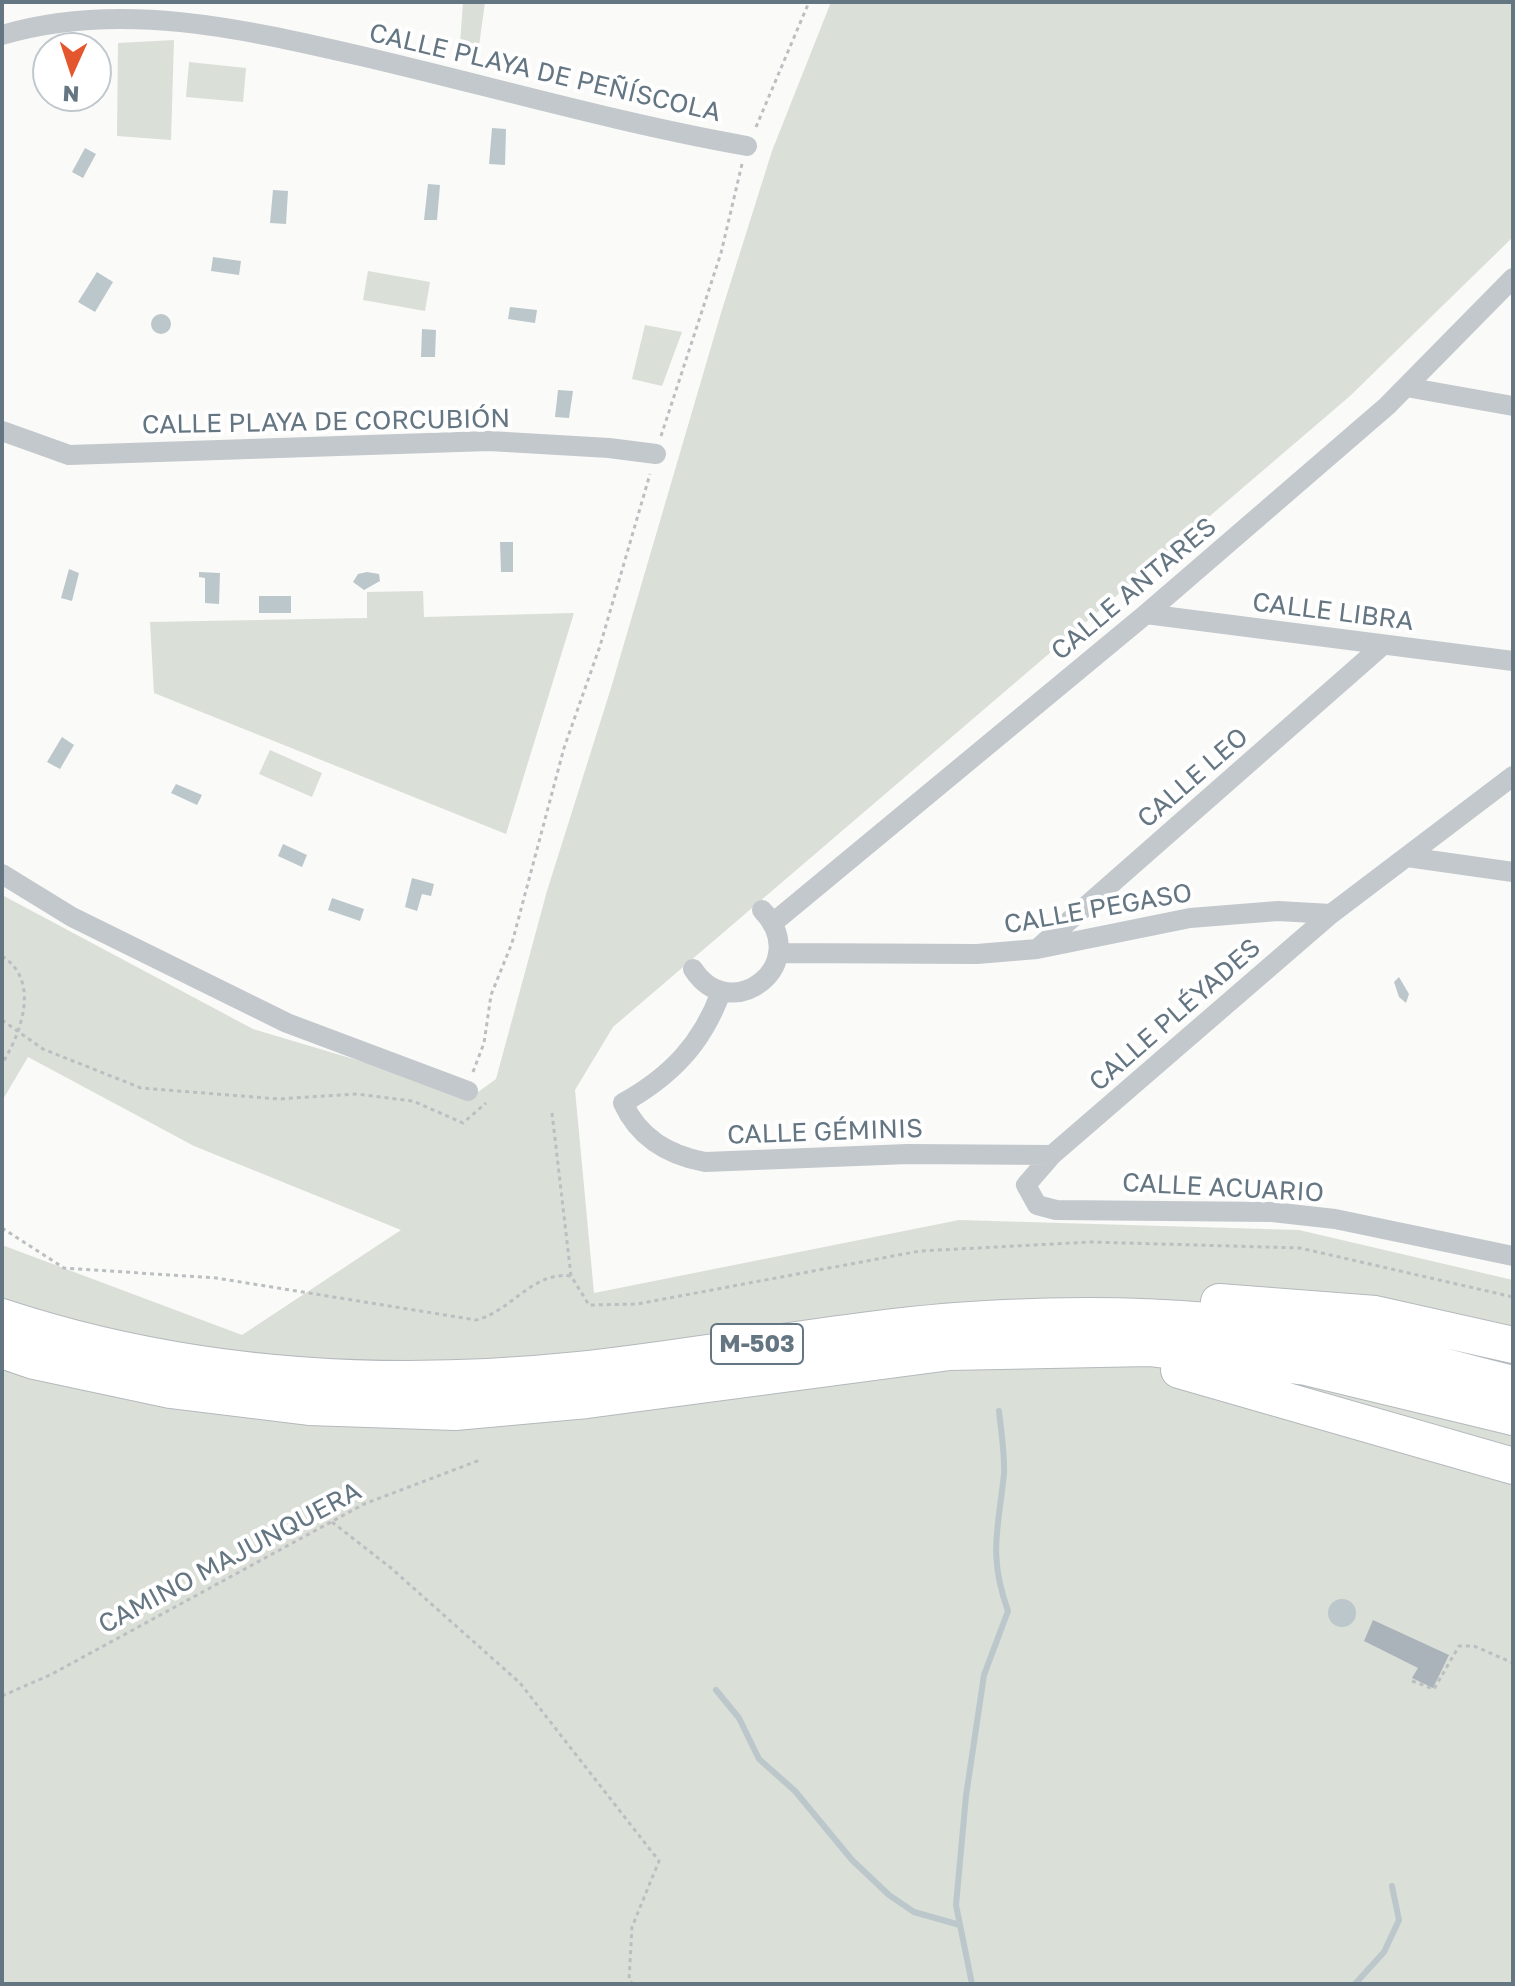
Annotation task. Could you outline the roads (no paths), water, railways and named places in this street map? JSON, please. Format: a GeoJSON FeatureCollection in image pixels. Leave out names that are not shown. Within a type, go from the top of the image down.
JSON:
{"type":"FeatureCollection","features":[{"type":"Feature","properties":{"kind":"highway","name":"M-503"},"geometry":{"type":"LineString","coordinates":[[828,1334],[911,1307],[1003,1298],[1143,1299],[1307,1306],[1375,1314],[1513,1345]]}},
{"type":"Feature","properties":{"kind":"highway","name":"M-503"},"geometry":{"type":"LineString","coordinates":[[2,1317],[46,1331],[174,1360],[312,1377],[457,1380],[581,1370],[828,1334],[991,1319],[1146,1315],[1311,1335],[1513,1384]]}},
{"type":"Feature","properties":{"kind":"highway","name":"M-503"},"geometry":{"type":"LineString","coordinates":[[2,1350],[34,1361],[170,1390],[309,1407],[455,1412],[587,1400],[950,1352],[1165,1350],[1306,1367],[1513,1417]]}},
{"type":"Feature","properties":{"kind":"highway","name":"M-503"},"geometry":{"type":"LineString","coordinates":[[950,1352],[1135,1361],[1198,1374],[1292,1405],[1513,1466]]}},
{"type":"Feature","properties":{"kind":"street","name":"CALLE PLAYA DE PEÑÍSCOLA"},"geometry":{"type":"LineString","coordinates":[[2,35],[92,15],[173,17],[268,35],[747,146]]}},
{"type":"Feature","properties":{"kind":"street","name":"CALLE ANTARES"},"geometry":{"type":"LineString","coordinates":[[779,953],[780,936],[768,916],[1146,614],[1406,387],[1513,278]]}},
{"type":"Feature","properties":{"kind":"street"},"geometry":{"type":"LineString","coordinates":[[1406,387],[1513,406]]}},
{"type":"Feature","properties":{"kind":"street","name":"CALLE PLAYA DE CORCUBIÓN"},"geometry":{"type":"LineString","coordinates":[[2,431],[69,455],[489,441],[656,454]]}},
{"type":"Feature","properties":{"kind":"street","name":"CALLE LIBRA"},"geometry":{"type":"LineString","coordinates":[[1146,614],[1513,661]]}},
{"type":"Feature","properties":{"kind":"street","name":"CALLE LEO"},"geometry":{"type":"LineString","coordinates":[[1037,949],[1383,645]]}},
{"type":"Feature","properties":{"kind":"street"},"geometry":{"type":"LineString","coordinates":[[1331,914],[1513,776]]}},
{"type":"Feature","properties":{"kind":"street"},"geometry":{"type":"LineString","coordinates":[[1407,857],[1513,872]]}},
{"type":"Feature","properties":{"kind":"street"},"geometry":{"type":"LineString","coordinates":[[2,874],[72,917],[287,1023],[469,1086]]}},
{"type":"Feature","properties":{"kind":"street","name":"CALLE PEGASO"},"geometry":{"type":"LineString","coordinates":[[779,953],[897,956],[1037,949],[1190,918],[1278,911],[1331,914]]}},
{"type":"Feature","properties":{"kind":"street","name":"CALLE PLÉYADES"},"geometry":{"type":"LineString","coordinates":[[1052,1155],[1331,914]]}},
{"type":"Feature","properties":{"kind":"street"},"geometry":{"type":"LineString","coordinates":[[693,969],[706,985],[721,992],[740,992],[760,984],[772,971],[779,953]]}},
{"type":"Feature","properties":{"kind":"street","name":"CALLE GÉMINIS"},"geometry":{"type":"LineString","coordinates":[[721,992],[711,1021],[691,1052],[659,1083],[623,1103],[632,1122],[645,1136],[678,1157],[705,1162],[908,1154],[1052,1155]]}},
{"type":"Feature","properties":{"kind":"street","name":"CALLE ACUARIO"},"geometry":{"type":"LineString","coordinates":[[1052,1155],[1026,1185],[1037,1205],[1056,1210],[1272,1212],[1335,1219],[1512,1251]]}},
{"type":"Feature","properties":{"kind":"waterway"},"geometry":{"type":"LineString","coordinates":[[972,1984],[956,1905],[966,1796],[984,1675],[1008,1611],[996,1558],[1004,1474],[999,1411]]}},
{"type":"Feature","properties":{"kind":"waterway"},"geometry":{"type":"LineString","coordinates":[[716,1690],[739,1718],[759,1759],[795,1791],[852,1860],[889,1895],[914,1912],[960,1925]]}},
{"type":"Feature","properties":{"kind":"waterway"},"geometry":{"type":"LineString","coordinates":[[1355,1984],[1384,1952],[1399,1920],[1392,1886]]}}]}
